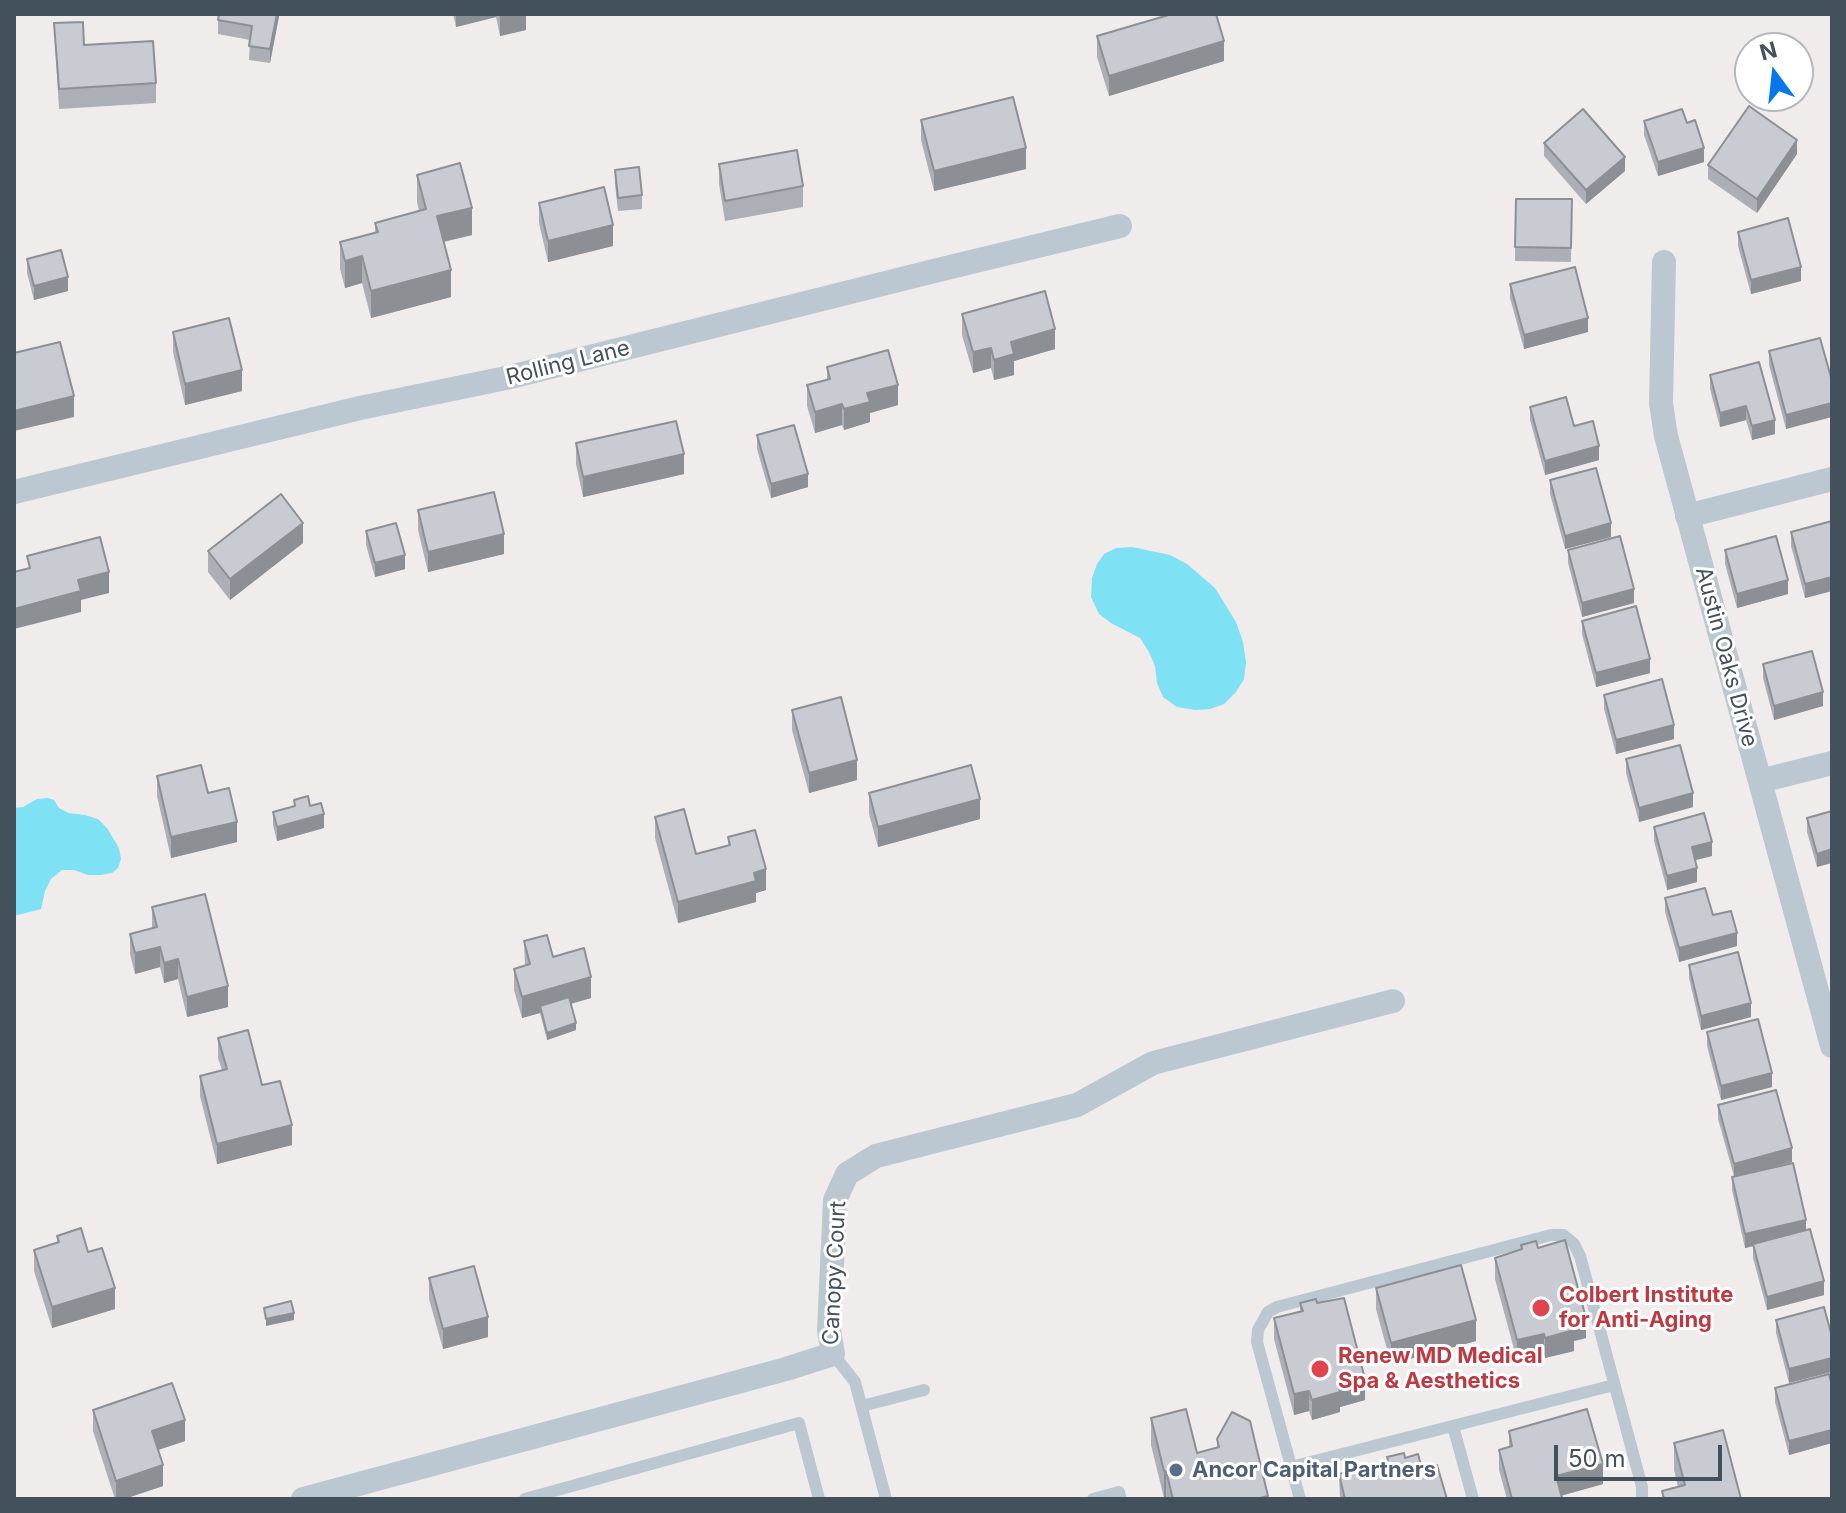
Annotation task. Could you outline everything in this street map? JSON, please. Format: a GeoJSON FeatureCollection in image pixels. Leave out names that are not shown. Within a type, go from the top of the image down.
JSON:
{"type":"FeatureCollection","features":[{"type":"Feature","properties":{"kind":"street","name":"Rolling Lane"},"geometry":{"type":"LineString","coordinates":[[14,492],[360,408],[506,378],[1120,226]]}},
{"type":"Feature","properties":{"kind":"street","name":"Austin Oaks Drive"},"geometry":{"type":"LineString","coordinates":[[1664,262],[1661,403],[1666,436],[1832,1046]]}},
{"type":"Feature","properties":{"kind":"street"},"geometry":{"type":"LineString","coordinates":[[1687,516],[1832,479]]}},
{"type":"Feature","properties":{"kind":"street"},"geometry":{"type":"LineString","coordinates":[[1760,781],[1832,763]]}},
{"type":"Feature","properties":{"kind":"street","name":"Canopy Court"},"geometry":{"type":"LineString","coordinates":[[303,1499],[833,1354],[829,1330],[835,1200],[847,1174],[876,1156],[1077,1105],[1153,1063],[1393,1001]]}},
{"type":"Feature","properties":{"kind":"lane"},"geometry":{"type":"LineString","coordinates":[[1300,1499],[1257,1342],[1258,1330],[1268,1312],[1277,1307],[1551,1235],[1563,1235],[1574,1244],[1580,1256],[1642,1487],[1642,1499]]}},
{"type":"Feature","properties":{"kind":"lane"},"geometry":{"type":"LineString","coordinates":[[833,1354],[855,1382],[886,1499]]}},
{"type":"Feature","properties":{"kind":"lane"},"geometry":{"type":"LineString","coordinates":[[1291,1467],[1614,1385]]}},
{"type":"Feature","properties":{"kind":"lane"},"geometry":{"type":"LineString","coordinates":[[862,1406],[924,1390]]}},
{"type":"Feature","properties":{"kind":"lane"},"geometry":{"type":"LineString","coordinates":[[525,1499],[799,1423],[819,1499]]}},
{"type":"Feature","properties":{"kind":"lane"},"geometry":{"type":"LineString","coordinates":[[1453,1426],[1473,1499]]}},
{"type":"Feature","properties":{"kind":"lane"},"geometry":{"type":"LineString","coordinates":[[1093,1499],[1119,1492],[1121,1499]]}},
{"type":"Feature","properties":{"kind":"water"},"geometry":{"type":"Polygon","coordinates":[[[1132,547],[1170,555],[1187,564],[1215,588],[1236,622],[1246,662],[1244,679],[1224,704],[1195,710],[1177,707],[1163,697],[1155,666],[1140,638],[1099,614],[1091,597],[1092,578],[1097,564],[1104,554],[1116,548],[1132,547]]]}},
{"type":"Feature","properties":{"kind":"water"},"geometry":{"type":"Polygon","coordinates":[[[48,798],[69,813],[98,819],[119,848],[121,859],[112,873],[88,875],[62,870],[51,879],[41,909],[14,916],[14,808],[48,798]]]}},
{"type":"Feature","properties":{"kind":"building"},"geometry":{"type":"Polygon","coordinates":[[[219,14],[277,14],[270,49],[249,46],[252,26],[218,20],[219,14]]]}},
{"type":"Feature","properties":{"kind":"building"},"geometry":{"type":"Polygon","coordinates":[[[1172,14],[1216,14],[1224,41],[1109,76],[1097,36],[1172,14]]]}},
{"type":"Feature","properties":{"kind":"building"},"geometry":{"type":"Polygon","coordinates":[[[83,22],[84,45],[153,41],[156,83],[59,89],[54,23],[83,22]]]}},
{"type":"Feature","properties":{"kind":"building"},"geometry":{"type":"Polygon","coordinates":[[[1013,97],[1026,148],[934,171],[921,120],[1013,97]]]}},
{"type":"Feature","properties":{"kind":"building"},"geometry":{"type":"Polygon","coordinates":[[[1583,109],[1625,157],[1586,190],[1544,143],[1583,109]]]}},
{"type":"Feature","properties":{"kind":"building"},"geometry":{"type":"Polygon","coordinates":[[[1682,109],[1687,123],[1695,120],[1704,148],[1658,162],[1644,121],[1682,109]]]}},
{"type":"Feature","properties":{"kind":"building"},"geometry":{"type":"Polygon","coordinates":[[[1745,112],[1757,112],[1797,140],[1757,199],[1708,165],[1745,112]]]}},
{"type":"Feature","properties":{"kind":"building"},"geometry":{"type":"Polygon","coordinates":[[[797,150],[803,186],[725,201],[719,164],[797,150]]]}},
{"type":"Feature","properties":{"kind":"building"},"geometry":{"type":"Polygon","coordinates":[[[460,163],[472,208],[437,216],[451,270],[371,291],[362,256],[345,261],[340,242],[378,232],[375,223],[426,209],[417,175],[460,163]]]}},
{"type":"Feature","properties":{"kind":"building"},"geometry":{"type":"Polygon","coordinates":[[[639,167],[642,195],[618,198],[615,170],[639,167]]]}},
{"type":"Feature","properties":{"kind":"building"},"geometry":{"type":"Polygon","coordinates":[[[604,187],[613,225],[548,241],[539,203],[604,187]]]}},
{"type":"Feature","properties":{"kind":"building"},"geometry":{"type":"Polygon","coordinates":[[[1516,199],[1572,199],[1571,248],[1515,247],[1516,199]]]}},
{"type":"Feature","properties":{"kind":"building"},"geometry":{"type":"Polygon","coordinates":[[[1788,218],[1801,267],[1751,280],[1738,232],[1788,218]]]}},
{"type":"Feature","properties":{"kind":"building"},"geometry":{"type":"Polygon","coordinates":[[[61,250],[68,277],[34,286],[27,259],[61,250]]]}},
{"type":"Feature","properties":{"kind":"building"},"geometry":{"type":"Polygon","coordinates":[[[1575,267],[1588,318],[1524,335],[1510,284],[1575,267]]]}},
{"type":"Feature","properties":{"kind":"building"},"geometry":{"type":"Polygon","coordinates":[[[1045,291],[1055,329],[1011,342],[1014,354],[994,360],[991,348],[973,352],[962,314],[1045,291]]]}},
{"type":"Feature","properties":{"kind":"building"},"geometry":{"type":"Polygon","coordinates":[[[229,318],[242,370],[185,384],[173,332],[229,318]]]}},
{"type":"Feature","properties":{"kind":"building"},"geometry":{"type":"Polygon","coordinates":[[[1820,338],[1832,381],[1832,403],[1786,415],[1769,351],[1820,338]]]}},
{"type":"Feature","properties":{"kind":"building"},"geometry":{"type":"Polygon","coordinates":[[[60,342],[74,396],[14,411],[14,353],[60,342]]]}},
{"type":"Feature","properties":{"kind":"building"},"geometry":{"type":"Polygon","coordinates":[[[888,350],[898,385],[867,393],[870,402],[844,409],[842,404],[815,412],[807,385],[830,379],[827,367],[888,350]]]}},
{"type":"Feature","properties":{"kind":"building"},"geometry":{"type":"Polygon","coordinates":[[[1759,362],[1775,420],[1752,426],[1746,406],[1720,413],[1710,375],[1759,362]]]}},
{"type":"Feature","properties":{"kind":"building"},"geometry":{"type":"Polygon","coordinates":[[[1566,397],[1574,426],[1593,421],[1599,446],[1545,461],[1530,407],[1566,397]]]}},
{"type":"Feature","properties":{"kind":"building"},"geometry":{"type":"Polygon","coordinates":[[[676,421],[684,454],[583,477],[576,443],[676,421]]]}},
{"type":"Feature","properties":{"kind":"building"},"geometry":{"type":"Polygon","coordinates":[[[794,425],[808,474],[771,484],[757,435],[794,425]]]}},
{"type":"Feature","properties":{"kind":"building"},"geometry":{"type":"Polygon","coordinates":[[[1596,468],[1611,523],[1565,536],[1550,480],[1596,468]]]}},
{"type":"Feature","properties":{"kind":"building"},"geometry":{"type":"Polygon","coordinates":[[[494,492],[504,534],[428,552],[418,510],[494,492]]]}},
{"type":"Feature","properties":{"kind":"building"},"geometry":{"type":"Polygon","coordinates":[[[281,494],[303,523],[230,579],[208,551],[281,494]]]}},
{"type":"Feature","properties":{"kind":"building"},"geometry":{"type":"Polygon","coordinates":[[[1832,521],[1832,577],[1805,584],[1791,532],[1832,521]]]}},
{"type":"Feature","properties":{"kind":"building"},"geometry":{"type":"Polygon","coordinates":[[[396,523],[405,555],[375,563],[366,531],[396,523]]]}},
{"type":"Feature","properties":{"kind":"building"},"geometry":{"type":"Polygon","coordinates":[[[1620,536],[1634,589],[1582,603],[1568,550],[1620,536]]]}},
{"type":"Feature","properties":{"kind":"building"},"geometry":{"type":"Polygon","coordinates":[[[1776,536],[1788,580],[1737,594],[1725,550],[1776,536]]]}},
{"type":"Feature","properties":{"kind":"building"},"geometry":{"type":"Polygon","coordinates":[[[100,537],[109,572],[78,580],[81,591],[14,609],[14,572],[30,568],[27,556],[100,537]]]}},
{"type":"Feature","properties":{"kind":"building"},"geometry":{"type":"Polygon","coordinates":[[[1636,606],[1650,659],[1596,673],[1582,621],[1636,606]]]}},
{"type":"Feature","properties":{"kind":"building"},"geometry":{"type":"Polygon","coordinates":[[[1812,651],[1823,692],[1774,706],[1763,664],[1812,651]]]}},
{"type":"Feature","properties":{"kind":"building"},"geometry":{"type":"Polygon","coordinates":[[[1662,679],[1674,725],[1616,740],[1604,695],[1662,679]]]}},
{"type":"Feature","properties":{"kind":"building"},"geometry":{"type":"Polygon","coordinates":[[[841,697],[857,760],[809,773],[792,710],[841,697]]]}},
{"type":"Feature","properties":{"kind":"building"},"geometry":{"type":"Polygon","coordinates":[[[1680,745],[1693,793],[1639,808],[1626,759],[1680,745]]]}},
{"type":"Feature","properties":{"kind":"building"},"geometry":{"type":"Polygon","coordinates":[[[201,765],[208,793],[229,788],[237,822],[171,837],[157,776],[201,765]]]}},
{"type":"Feature","properties":{"kind":"building"},"geometry":{"type":"Polygon","coordinates":[[[971,765],[980,799],[878,827],[869,793],[971,765]]]}},
{"type":"Feature","properties":{"kind":"building"},"geometry":{"type":"Polygon","coordinates":[[[308,796],[310,806],[321,803],[324,814],[277,827],[273,812],[295,806],[294,800],[308,796]]]}},
{"type":"Feature","properties":{"kind":"building"},"geometry":{"type":"Polygon","coordinates":[[[684,809],[696,854],[730,845],[728,837],[755,830],[766,869],[754,873],[756,881],[678,902],[655,817],[684,809]]]}},
{"type":"Feature","properties":{"kind":"building"},"geometry":{"type":"Polygon","coordinates":[[[1832,811],[1832,849],[1817,854],[1807,818],[1832,811]]]}},
{"type":"Feature","properties":{"kind":"building"},"geometry":{"type":"Polygon","coordinates":[[[1704,813],[1712,842],[1692,847],[1697,868],[1667,876],[1654,827],[1704,813]]]}},
{"type":"Feature","properties":{"kind":"building"},"geometry":{"type":"Polygon","coordinates":[[[1705,888],[1713,915],[1731,911],[1737,933],[1679,948],[1665,898],[1705,888]]]}},
{"type":"Feature","properties":{"kind":"building"},"geometry":{"type":"Polygon","coordinates":[[[205,894],[228,986],[187,997],[178,959],[164,963],[160,947],[135,953],[130,934],[157,927],[152,907],[205,894]]]}},
{"type":"Feature","properties":{"kind":"building"},"geometry":{"type":"Polygon","coordinates":[[[547,935],[553,957],[584,948],[591,977],[522,997],[514,969],[530,964],[524,941],[547,935]]]}},
{"type":"Feature","properties":{"kind":"building"},"geometry":{"type":"Polygon","coordinates":[[[1738,952],[1751,1003],[1701,1016],[1689,965],[1738,952]]]}},
{"type":"Feature","properties":{"kind":"building"},"geometry":{"type":"Polygon","coordinates":[[[569,997],[576,1023],[547,1033],[540,1006],[569,997]]]}},
{"type":"Feature","properties":{"kind":"building"},"geometry":{"type":"Polygon","coordinates":[[[1758,1019],[1772,1073],[1721,1086],[1707,1032],[1758,1019]]]}},
{"type":"Feature","properties":{"kind":"building"},"geometry":{"type":"Polygon","coordinates":[[[248,1030],[262,1085],[280,1081],[292,1125],[217,1144],[200,1076],[227,1069],[218,1038],[248,1030]]]}},
{"type":"Feature","properties":{"kind":"building"},"geometry":{"type":"Polygon","coordinates":[[[1776,1090],[1792,1148],[1734,1164],[1718,1105],[1776,1090]]]}},
{"type":"Feature","properties":{"kind":"building"},"geometry":{"type":"Polygon","coordinates":[[[1793,1163],[1806,1220],[1745,1234],[1732,1177],[1793,1163]]]}},
{"type":"Feature","properties":{"kind":"building"},"geometry":{"type":"Polygon","coordinates":[[[81,1228],[88,1252],[102,1248],[115,1288],[52,1307],[34,1250],[59,1242],[57,1236],[81,1228]]]}},
{"type":"Feature","properties":{"kind":"building"},"geometry":{"type":"Polygon","coordinates":[[[1810,1229],[1824,1281],[1767,1297],[1753,1244],[1810,1229]]]}},
{"type":"Feature","properties":{"kind":"building","name":"Colbert Institute for Anti-Aging"},"geometry":{"type":"Polygon","coordinates":[[[1565,1240],[1586,1318],[1571,1322],[1574,1330],[1545,1338],[1544,1334],[1517,1340],[1495,1258],[1536,1241],[1538,1248],[1565,1240]]]}},
{"type":"Feature","properties":{"kind":"building"},"geometry":{"type":"Polygon","coordinates":[[[1461,1265],[1476,1320],[1391,1343],[1376,1288],[1461,1265]]]}},
{"type":"Feature","properties":{"kind":"building"},"geometry":{"type":"Polygon","coordinates":[[[474,1266],[488,1317],[443,1329],[429,1278],[474,1266]]]}},
{"type":"Feature","properties":{"kind":"building","name":"Renew MD Medical Spa & Aesthetics"},"geometry":{"type":"Polygon","coordinates":[[[1344,1298],[1365,1379],[1339,1387],[1340,1392],[1312,1400],[1309,1391],[1294,1394],[1274,1318],[1303,1311],[1300,1303],[1344,1298]]]}},
{"type":"Feature","properties":{"kind":"building"},"geometry":{"type":"Polygon","coordinates":[[[291,1301],[294,1313],[266,1319],[264,1308],[291,1301]]]}},
{"type":"Feature","properties":{"kind":"building"},"geometry":{"type":"Polygon","coordinates":[[[1824,1307],[1832,1337],[1832,1358],[1789,1369],[1776,1320],[1824,1307]]]}},
{"type":"Feature","properties":{"kind":"building"},"geometry":{"type":"Polygon","coordinates":[[[1829,1374],[1832,1430],[1789,1441],[1775,1388],[1829,1374]]]}},
{"type":"Feature","properties":{"kind":"building"},"geometry":{"type":"Polygon","coordinates":[[[172,1383],[185,1420],[152,1431],[163,1465],[116,1481],[93,1410],[172,1383]]]}},
{"type":"Feature","properties":{"kind":"building"},"geometry":{"type":"Polygon","coordinates":[[[1186,1409],[1197,1453],[1219,1447],[1217,1439],[1232,1412],[1250,1421],[1268,1496],[1256,1499],[1173,1499],[1151,1418],[1186,1409]]]}},
{"type":"Feature","properties":{"kind":"building"},"geometry":{"type":"Polygon","coordinates":[[[1587,1409],[1603,1464],[1556,1476],[1562,1498],[1512,1499],[1499,1450],[1512,1446],[1509,1431],[1587,1409]]]}},
{"type":"Feature","properties":{"kind":"building"},"geometry":{"type":"Polygon","coordinates":[[[1723,1430],[1741,1499],[1664,1499],[1662,1491],[1685,1485],[1674,1443],[1723,1430]]]}},
{"type":"Feature","properties":{"kind":"building"},"geometry":{"type":"Polygon","coordinates":[[[1404,1453],[1405,1458],[1418,1454],[1422,1469],[1437,1465],[1447,1499],[1345,1499],[1339,1474],[1404,1453]]]}},
{"type":"Feature","properties":{"kind":"place","name":"Colbert Institute for Anti-Aging"},"geometry":{"type":"Point","coordinates":[1541,1308]}},
{"type":"Feature","properties":{"kind":"place","name":"Renew MD Medical Spa & Aesthetics"},"geometry":{"type":"Point","coordinates":[1320,1369]}},
{"type":"Feature","properties":{"kind":"place","name":"Ancor Capital Partners"},"geometry":{"type":"Point","coordinates":[1176,1470]}}]}
